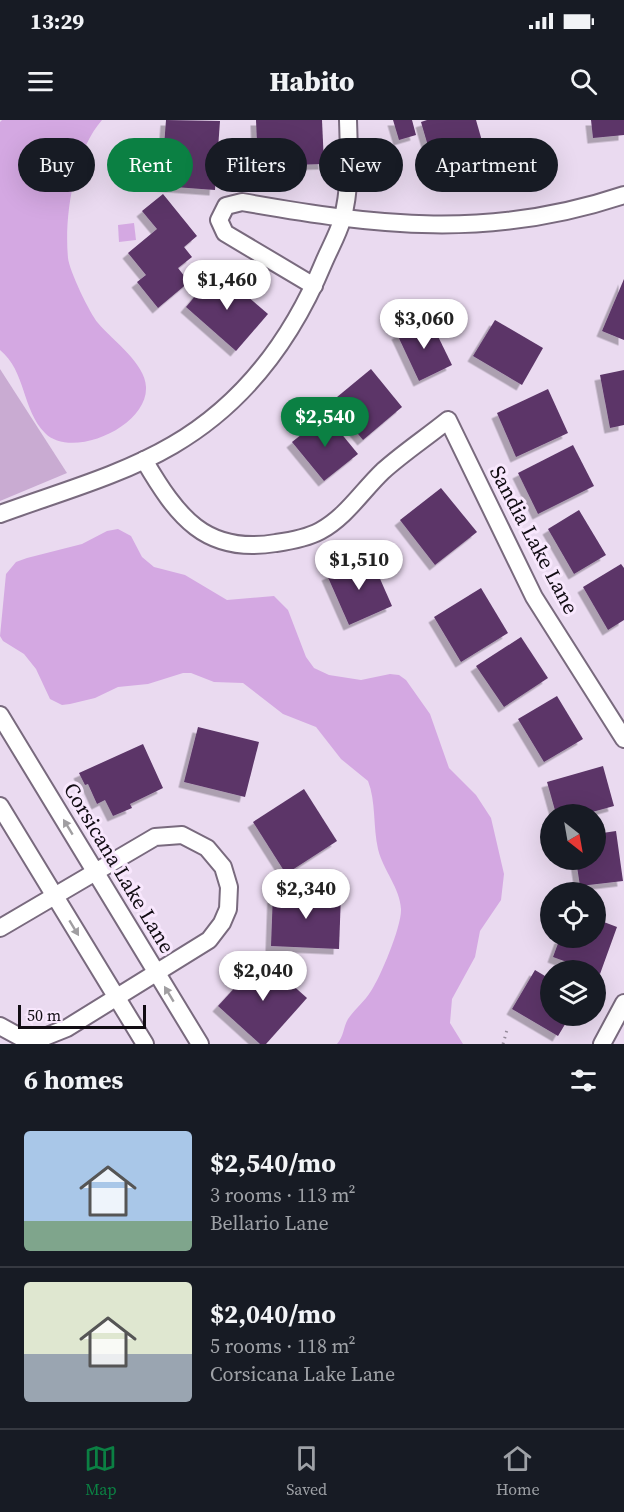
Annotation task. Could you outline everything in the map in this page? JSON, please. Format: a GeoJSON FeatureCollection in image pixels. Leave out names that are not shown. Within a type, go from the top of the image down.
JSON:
{"type":"FeatureCollection","features":[{"type":"Feature","properties":{"kind":"street"},"geometry":{"type":"LineString","coordinates":[[0,514],[144,460],[174,444],[221,412],[259,373],[291,330],[314,285],[342,219],[349,155],[348,120]]}},
{"type":"Feature","properties":{"kind":"street"},"geometry":{"type":"LineString","coordinates":[[314,285],[225,233],[219,220],[226,206],[242,202],[342,219],[436,226],[483,224],[548,215],[624,195]]}},
{"type":"Feature","properties":{"kind":"street","name":"Sandia Lake Lane"},"geometry":{"type":"LineString","coordinates":[[144,460],[165,496],[205,534],[231,545],[256,547],[291,541],[320,531],[349,508],[384,471],[448,420],[534,597],[624,739]]}},
{"type":"Feature","properties":{"kind":"street","name":"Corsicana Lake Lane"},"geometry":{"type":"LineString","coordinates":[[0,715],[200,1044]]}},
{"type":"Feature","properties":{"kind":"street"},"geometry":{"type":"LineString","coordinates":[[0,806],[145,1044]]}},
{"type":"Feature","properties":{"kind":"street"},"geometry":{"type":"LineString","coordinates":[[0,928],[155,837],[182,836],[207,848],[223,867],[229,887],[228,909],[222,923],[209,940],[157,974],[67,1028],[47,1036],[20,1036],[0,1026]]}},
{"type":"Feature","properties":{"kind":"street"},"geometry":{"type":"LineString","coordinates":[[602,1044],[624,1003]]}},
{"type":"Feature","properties":{"kind":"path"},"geometry":{"type":"LineString","coordinates":[[503,1044],[507,1030]]}},
{"type":"Feature","properties":{"kind":"shaded area"},"geometry":{"type":"Polygon","coordinates":[[[2,120],[102,120],[90,138],[18,138],[18,192],[72,192],[67,241],[69,264],[94,318],[134,361],[144,378],[146,387],[143,402],[135,415],[122,426],[89,441],[72,443],[57,440],[45,433],[32,413],[15,369],[0,350],[0,122],[2,120]]]}},
{"type":"Feature","properties":{"kind":"shaded area"},"geometry":{"type":"Polygon","coordinates":[[[134,223],[136,240],[119,242],[118,225],[134,223]]]}},
{"type":"Feature","properties":{"kind":"shaded area"},"geometry":{"type":"Polygon","coordinates":[[[0,369],[67,473],[0,501],[0,369]]]}},
{"type":"Feature","properties":{"kind":"shaded area"},"geometry":{"type":"Polygon","coordinates":[[[118,529],[131,536],[142,557],[154,567],[185,575],[227,600],[274,596],[288,610],[306,657],[314,668],[329,675],[361,680],[390,674],[399,675],[406,680],[430,714],[449,768],[476,795],[491,818],[504,874],[501,900],[480,931],[475,957],[452,999],[450,1023],[463,1044],[337,1044],[348,1019],[369,995],[380,974],[395,938],[401,909],[398,894],[378,849],[368,781],[341,759],[316,727],[283,714],[243,683],[214,682],[191,673],[183,673],[148,684],[118,687],[95,698],[62,705],[50,699],[36,669],[24,654],[3,641],[0,636],[6,574],[16,562],[82,544],[107,531],[118,529]]]}},
{"type":"Feature","properties":{"kind":"building"},"geometry":{"type":"Polygon","coordinates":[[[166,120],[220,121],[219,138],[205,138],[205,189],[193,188],[193,138],[165,138],[166,120]]]}},
{"type":"Feature","properties":{"kind":"building"},"geometry":{"type":"Polygon","coordinates":[[[256,120],[322,120],[323,138],[319,138],[319,164],[307,165],[307,138],[257,138],[256,120]]]}},
{"type":"Feature","properties":{"kind":"building"},"geometry":{"type":"Polygon","coordinates":[[[393,120],[412,120],[416,135],[398,138],[393,120]]]}},
{"type":"Feature","properties":{"kind":"building"},"geometry":{"type":"Polygon","coordinates":[[[476,120],[481,138],[426,138],[421,122],[476,120]]]}},
{"type":"Feature","properties":{"kind":"building"},"geometry":{"type":"Polygon","coordinates":[[[591,120],[624,120],[624,135],[593,138],[591,120]]]}},
{"type":"Feature","properties":{"kind":"building"},"geometry":{"type":"Polygon","coordinates":[[[163,194],[197,236],[184,247],[192,257],[178,268],[189,282],[158,308],[137,282],[146,275],[128,253],[157,229],[142,211],[163,194]]]}},
{"type":"Feature","properties":{"kind":"building"},"geometry":{"type":"Polygon","coordinates":[[[217,270],[268,314],[236,351],[186,307],[217,270]]]}},
{"type":"Feature","properties":{"kind":"building"},"geometry":{"type":"Polygon","coordinates":[[[624,279],[624,340],[602,331],[624,279]]]}},
{"type":"Feature","properties":{"kind":"building"},"geometry":{"type":"Polygon","coordinates":[[[429,318],[452,365],[419,381],[397,334],[429,318]]]}},
{"type":"Feature","properties":{"kind":"building"},"geometry":{"type":"Polygon","coordinates":[[[495,320],[543,348],[522,385],[473,356],[495,320]]]}},
{"type":"Feature","properties":{"kind":"building"},"geometry":{"type":"Polygon","coordinates":[[[371,369],[402,407],[363,440],[331,402],[371,369]]]}},
{"type":"Feature","properties":{"kind":"building"},"geometry":{"type":"Polygon","coordinates":[[[624,370],[624,425],[610,428],[600,375],[624,370]]]}},
{"type":"Feature","properties":{"kind":"building"},"geometry":{"type":"Polygon","coordinates":[[[548,389],[568,433],[516,457],[497,413],[548,389]]]}},
{"type":"Feature","properties":{"kind":"building"},"geometry":{"type":"Polygon","coordinates":[[[326,415],[358,454],[324,481],[292,442],[326,415]]]}},
{"type":"Feature","properties":{"kind":"building"},"geometry":{"type":"Polygon","coordinates":[[[573,445],[594,486],[538,514],[518,473],[573,445]]]}},
{"type":"Feature","properties":{"kind":"building"},"geometry":{"type":"Polygon","coordinates":[[[441,488],[477,532],[435,565],[400,520],[441,488]]]}},
{"type":"Feature","properties":{"kind":"building"},"geometry":{"type":"Polygon","coordinates":[[[579,510],[606,555],[574,574],[548,529],[579,510]]]}},
{"type":"Feature","properties":{"kind":"building"},"geometry":{"type":"Polygon","coordinates":[[[370,556],[392,606],[349,625],[327,575],[370,556]]]}},
{"type":"Feature","properties":{"kind":"building"},"geometry":{"type":"Polygon","coordinates":[[[621,564],[624,568],[624,620],[608,630],[583,587],[621,564]]]}},
{"type":"Feature","properties":{"kind":"building"},"geometry":{"type":"Polygon","coordinates":[[[481,588],[508,633],[461,662],[434,617],[481,588]]]}},
{"type":"Feature","properties":{"kind":"building"},"geometry":{"type":"Polygon","coordinates":[[[521,637],[548,678],[504,707],[476,666],[521,637]]]}},
{"type":"Feature","properties":{"kind":"building"},"geometry":{"type":"Polygon","coordinates":[[[557,696],[583,739],[544,762],[518,719],[557,696]]]}},
{"type":"Feature","properties":{"kind":"building"},"geometry":{"type":"Polygon","coordinates":[[[198,727],[259,742],[245,797],[184,782],[198,727]]]}},
{"type":"Feature","properties":{"kind":"building"},"geometry":{"type":"Polygon","coordinates":[[[143,744],[163,788],[130,804],[132,808],[113,816],[105,800],[97,804],[88,784],[85,785],[79,773],[143,744]]]}},
{"type":"Feature","properties":{"kind":"building"},"geometry":{"type":"Polygon","coordinates":[[[603,766],[614,806],[606,808],[606,804],[553,804],[547,782],[603,766]]]}},
{"type":"Feature","properties":{"kind":"building"},"geometry":{"type":"Polygon","coordinates":[[[304,789],[337,841],[286,874],[253,822],[304,789]]]}},
{"type":"Feature","properties":{"kind":"building"},"geometry":{"type":"Polygon","coordinates":[[[616,831],[623,881],[579,882],[578,870],[606,870],[606,832],[616,831]]]}},
{"type":"Feature","properties":{"kind":"building"},"geometry":{"type":"Polygon","coordinates":[[[273,892],[341,894],[339,949],[271,946],[273,892]]]}},
{"type":"Feature","properties":{"kind":"building"},"geometry":{"type":"Polygon","coordinates":[[[606,923],[617,927],[605,960],[561,960],[553,957],[556,948],[606,948],[606,923]]]}},
{"type":"Feature","properties":{"kind":"building"},"geometry":{"type":"Polygon","coordinates":[[[262,958],[307,998],[266,1044],[260,1044],[218,1006],[262,958]]]}},
{"type":"Feature","properties":{"kind":"building"},"geometry":{"type":"Polygon","coordinates":[[[535,970],[540,973],[540,1025],[512,1009],[535,970]]]}},
{"type":"Feature","properties":{"kind":"building"},"geometry":{"type":"Polygon","coordinates":[[[541,1026],[564,1026],[558,1036],[541,1026]]]}}]}
